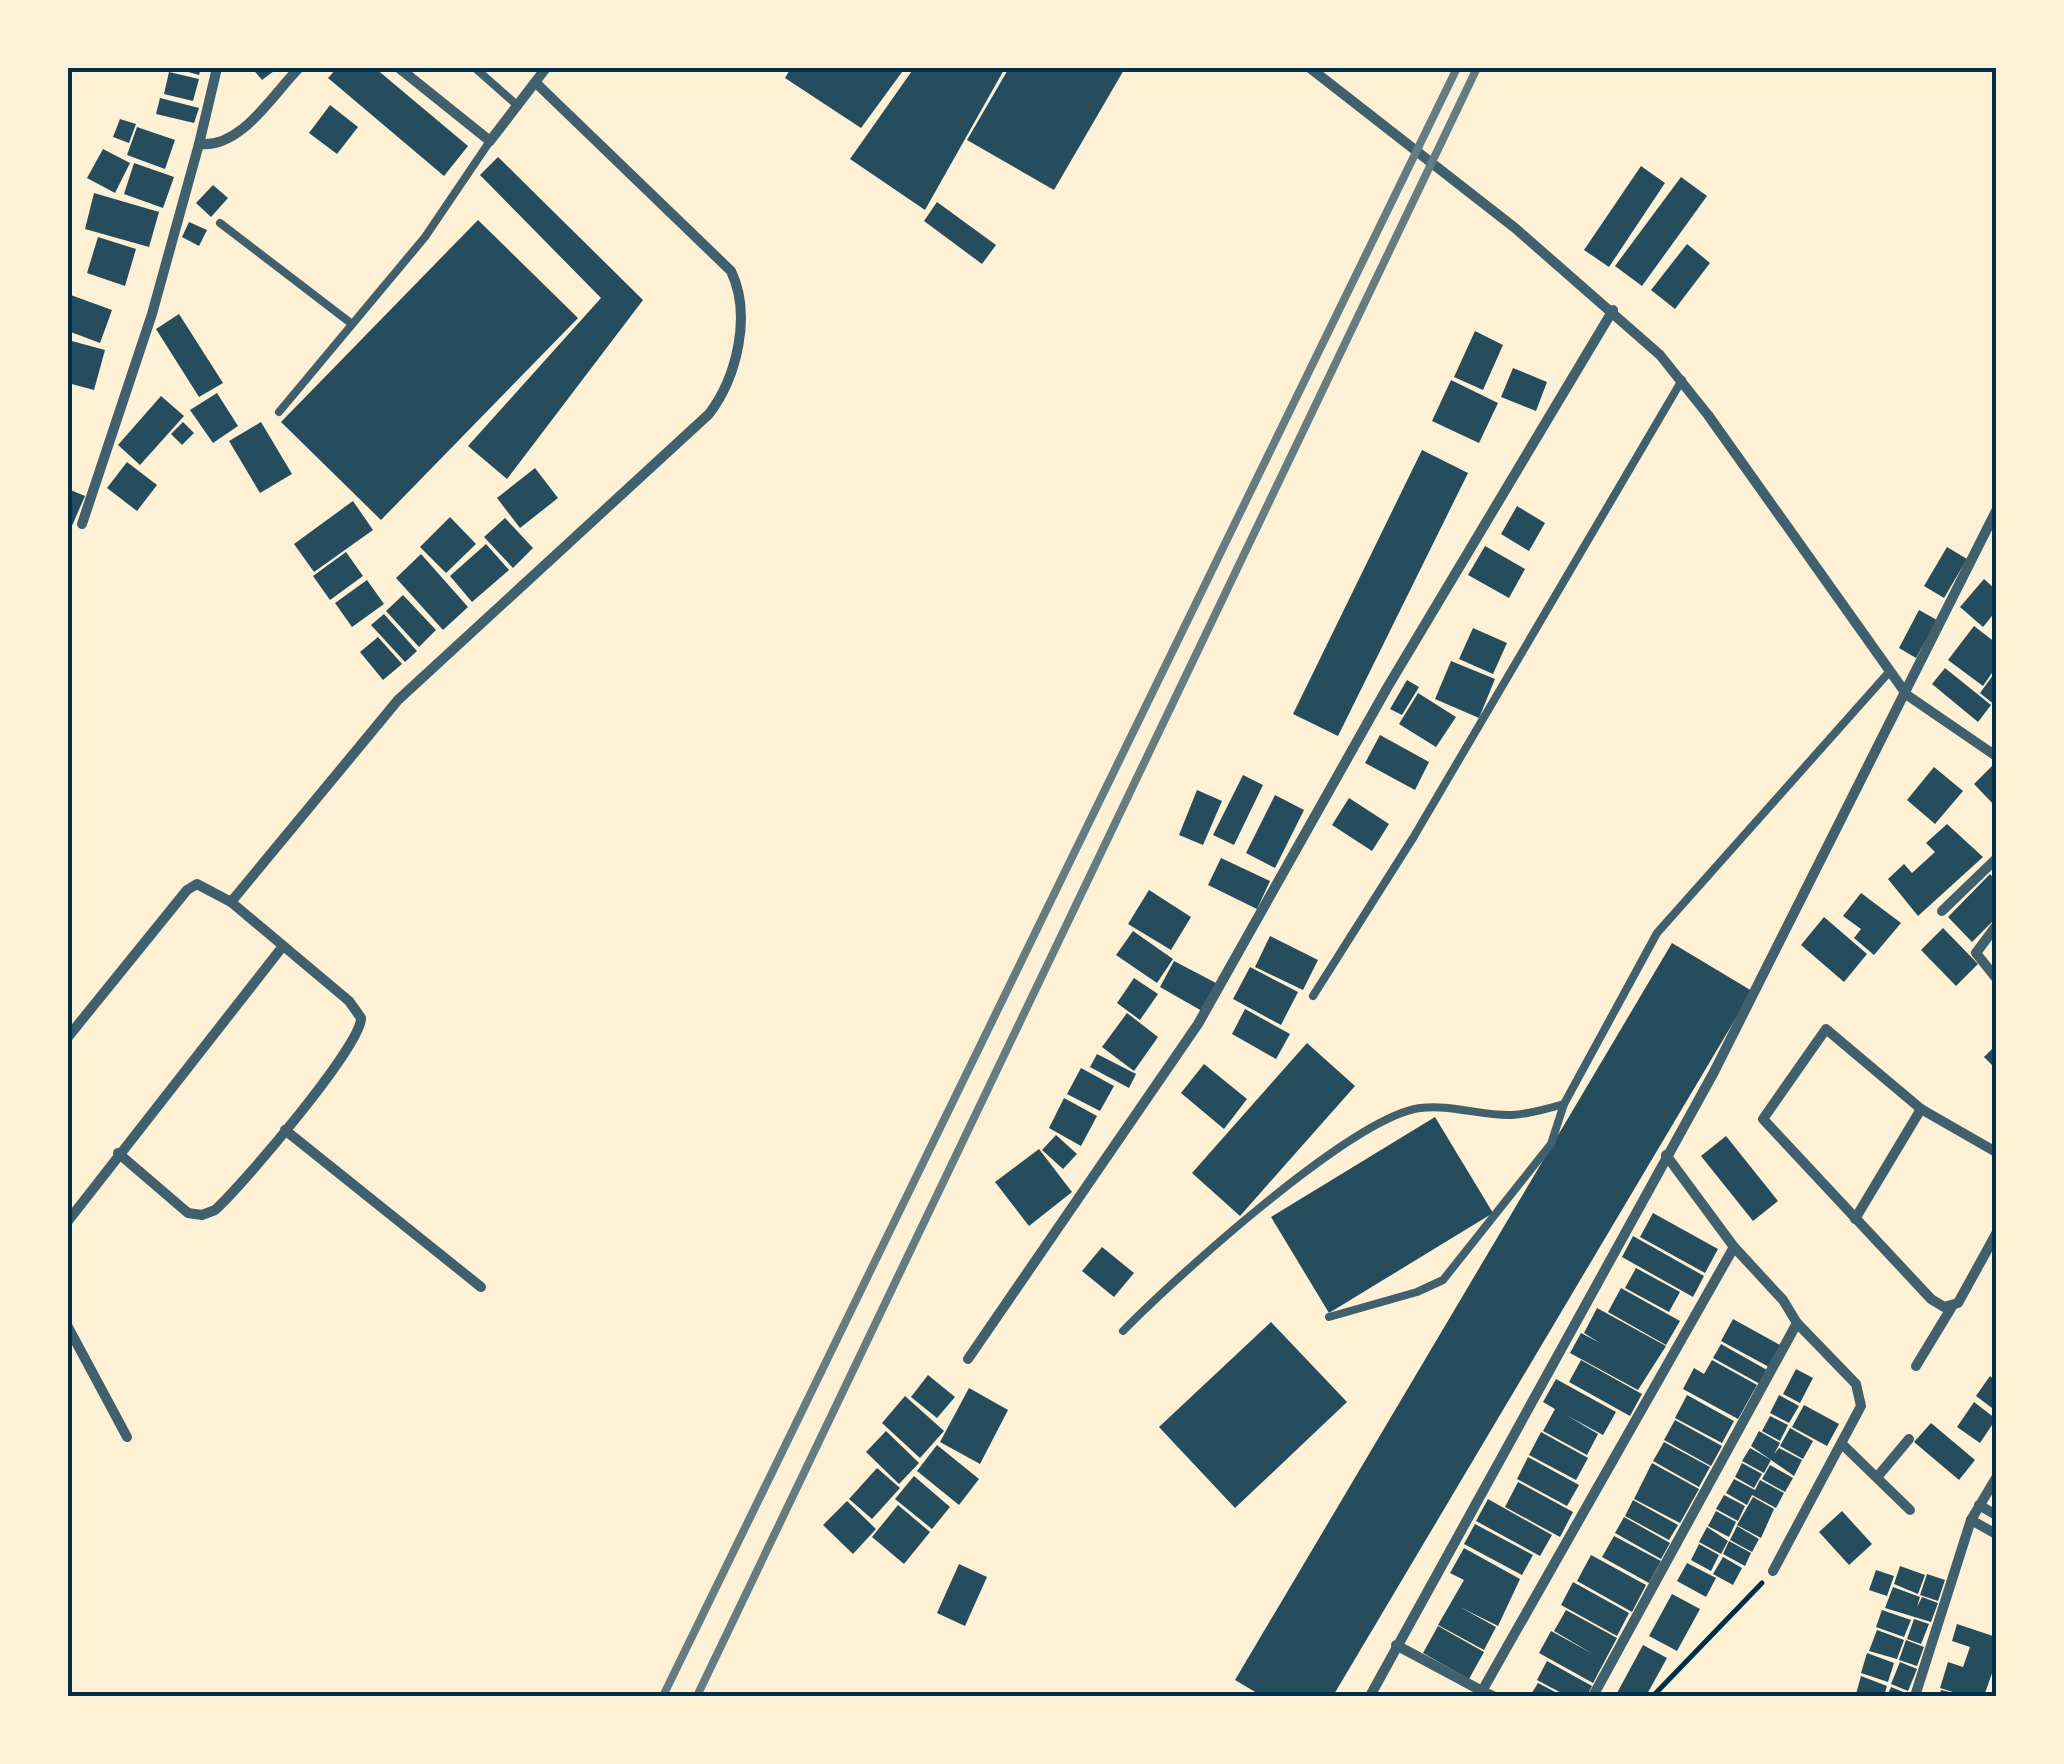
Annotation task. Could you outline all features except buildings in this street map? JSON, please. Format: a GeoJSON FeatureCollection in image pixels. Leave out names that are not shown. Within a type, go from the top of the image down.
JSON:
{"type":"FeatureCollection","features":[{"type":"Feature","properties":{"kind":"street"},"geometry":{"type":"LineString","coordinates":[[82,524],[152,314],[216,68]]}},
{"type":"Feature","properties":{"kind":"street"},"geometry":{"type":"LineString","coordinates":[[199,144],[216,146],[234,136],[299,68]]}},
{"type":"Feature","properties":{"kind":"street"},"geometry":{"type":"LineString","coordinates":[[399,68],[490,141],[546,68]]}},
{"type":"Feature","properties":{"kind":"street"},"geometry":{"type":"LineString","coordinates":[[1310,68],[1613,310],[1682,380],[1907,695],[1996,756]]}},
{"type":"Feature","properties":{"kind":"street"},"geometry":{"type":"LineString","coordinates":[[231,902],[398,700],[709,414],[728,384],[740,318],[738,292],[730,271],[536,83]]}},
{"type":"Feature","properties":{"kind":"street"},"geometry":{"type":"LineString","coordinates":[[968,1360],[1198,1024],[1387,688],[1613,310]]}},
{"type":"Feature","properties":{"kind":"street"},"geometry":{"type":"LineString","coordinates":[[1370,1696],[1714,1072],[1907,695],[1996,511]]}},
{"type":"Feature","properties":{"kind":"street"},"geometry":{"type":"LineString","coordinates":[[1942,911],[1996,861]]}},
{"type":"Feature","properties":{"kind":"street"},"geometry":{"type":"LineString","coordinates":[[68,1037],[187,890],[201,884],[231,902],[354,1006],[362,1024],[355,1040],[285,1130],[220,1206],[202,1215],[184,1210],[118,1152]]}},
{"type":"Feature","properties":{"kind":"street"},"geometry":{"type":"LineString","coordinates":[[1996,926],[1976,953],[1996,978]]}},
{"type":"Feature","properties":{"kind":"street"},"geometry":{"type":"LineString","coordinates":[[68,1221],[118,1152],[283,946]]}},
{"type":"Feature","properties":{"kind":"street"},"geometry":{"type":"LineString","coordinates":[[1953,1306],[1931,1299],[1768,1127],[1764,1114],[1823,1029],[1834,1032],[1921,1110],[1996,1152]]}},
{"type":"Feature","properties":{"kind":"street"},"geometry":{"type":"LineString","coordinates":[[1855,1220],[1921,1110]]}},
{"type":"Feature","properties":{"kind":"street"},"geometry":{"type":"LineString","coordinates":[[285,1130],[481,1288]]}},
{"type":"Feature","properties":{"kind":"street"},"geometry":{"type":"LineString","coordinates":[[1666,1155],[1734,1247],[1784,1300],[1797,1323],[1860,1394],[1861,1406],[1843,1444],[1773,1572]]}},
{"type":"Feature","properties":{"kind":"street"},"geometry":{"type":"LineString","coordinates":[[1916,1366],[1996,1234]]}},
{"type":"Feature","properties":{"kind":"street"},"geometry":{"type":"LineString","coordinates":[[1396,1645],[1484,1695],[1734,1247]]}},
{"type":"Feature","properties":{"kind":"street"},"geometry":{"type":"LineString","coordinates":[[1593,1696],[1797,1323]]}},
{"type":"Feature","properties":{"kind":"street"},"geometry":{"type":"LineString","coordinates":[[68,1327],[127,1436]]}},
{"type":"Feature","properties":{"kind":"street"},"geometry":{"type":"LineString","coordinates":[[1878,1476],[1908,1439]]}},
{"type":"Feature","properties":{"kind":"street"},"geometry":{"type":"LineString","coordinates":[[1843,1444],[1910,1510]]}},
{"type":"Feature","properties":{"kind":"street"},"geometry":{"type":"LineString","coordinates":[[1915,1696],[1971,1520],[1996,1478]]}},
{"type":"Feature","properties":{"kind":"street"},"geometry":{"type":"LineString","coordinates":[[1980,1505],[1996,1515]]}},
{"type":"Feature","properties":{"kind":"street"},"geometry":{"type":"LineString","coordinates":[[1971,1520],[1996,1534]]}},
{"type":"Feature","properties":{"kind":"lane"},"geometry":{"type":"LineString","coordinates":[[475,68],[518,106]]}},
{"type":"Feature","properties":{"kind":"lane"},"geometry":{"type":"LineString","coordinates":[[279,412],[425,237],[490,141]]}},
{"type":"Feature","properties":{"kind":"lane"},"geometry":{"type":"LineString","coordinates":[[220,223],[352,324]]}},
{"type":"Feature","properties":{"kind":"lane"},"geometry":{"type":"LineString","coordinates":[[1313,996],[1413,838],[1682,380]]}},
{"type":"Feature","properties":{"kind":"lane"},"geometry":{"type":"LineString","coordinates":[[1329,1317],[1418,1292],[1442,1280],[1551,1144],[1564,1104],[1657,933],[1890,671]]}},
{"type":"Feature","properties":{"kind":"lane"},"geometry":{"type":"LineString","coordinates":[[1123,1330],[1166,1287],[1269,1202],[1383,1122],[1419,1108],[1514,1115],[1564,1104]]}},
{"type":"Feature","properties":{"kind":"path"},"geometry":{"type":"LineString","coordinates":[[1654,1696],[1773,1572]]}},
{"type":"Feature","properties":{"kind":"railway"},"geometry":{"type":"LineString","coordinates":[[663,1696],[1457,68]]}},
{"type":"Feature","properties":{"kind":"railway"},"geometry":{"type":"LineString","coordinates":[[697,1696],[1477,68]]}}]}
